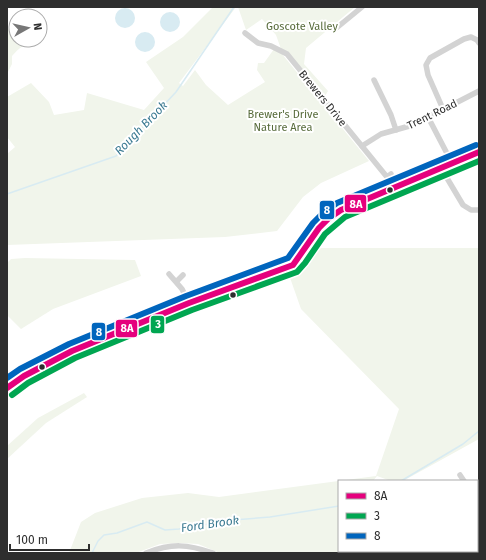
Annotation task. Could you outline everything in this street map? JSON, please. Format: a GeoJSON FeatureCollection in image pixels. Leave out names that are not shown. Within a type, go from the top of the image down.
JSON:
{"type":"FeatureCollection","features":[{"type":"Feature","properties":{"kind":"main road"},"geometry":{"type":"LineString","coordinates":[[7,388],[24,376],[72,351],[189,303],[293,265],[316,232],[328,218],[341,210],[479,152]]}},
{"type":"Feature","properties":{"kind":"street"},"geometry":{"type":"LineString","coordinates":[[334,30],[362,7]]}},
{"type":"Feature","properties":{"kind":"street","name":"Brewers Drive"},"geometry":{"type":"LineString","coordinates":[[245,33],[258,43],[271,46],[287,54],[387,177],[391,174]]}},
{"type":"Feature","properties":{"kind":"street"},"geometry":{"type":"LineString","coordinates":[[443,109],[428,75],[426,65],[430,58],[464,39],[471,37],[477,40],[479,44]]}},
{"type":"Feature","properties":{"kind":"street"},"geometry":{"type":"LineString","coordinates":[[374,80],[381,102],[396,130]]}},
{"type":"Feature","properties":{"kind":"street","name":"Trent Road"},"geometry":{"type":"LineString","coordinates":[[362,146],[381,134],[413,125],[479,91]]}},
{"type":"Feature","properties":{"kind":"street"},"geometry":{"type":"LineString","coordinates":[[428,117],[452,163]]}},
{"type":"Feature","properties":{"kind":"street"},"geometry":{"type":"LineString","coordinates":[[441,168],[463,205],[471,210],[479,210]]}},
{"type":"Feature","properties":{"kind":"street"},"geometry":{"type":"LineString","coordinates":[[169,274],[177,281],[189,303]]}},
{"type":"Feature","properties":{"kind":"street"},"geometry":{"type":"LineString","coordinates":[[177,281],[183,275]]}},
{"type":"Feature","properties":{"kind":"street"},"geometry":{"type":"LineString","coordinates":[[146,553],[160,547],[180,545],[213,553]]}},
{"type":"Feature","properties":{"kind":"green space","name":"Brewer's Drive Nature Area"},"geometry":{"type":"Polygon","coordinates":[[[213,7],[236,7],[179,83],[183,86],[195,70],[206,85],[228,105],[265,82],[257,70],[258,63],[264,63],[274,49],[282,54],[369,161],[321,183],[303,197],[277,231],[225,237],[7,245],[7,154],[15,147],[7,137],[7,97],[31,83],[49,102],[54,115],[84,110],[87,93],[144,110],[164,88],[146,62],[183,37],[213,7]]]}},
{"type":"Feature","properties":{"kind":"green space","name":"Goscote Valley"},"geometry":{"type":"Polygon","coordinates":[[[238,7],[355,7],[306,48],[304,64],[328,91],[325,96],[288,53],[281,49],[276,35],[262,19],[246,30],[238,7]]]}},
{"type":"Feature","properties":{"kind":"green space"},"geometry":{"type":"Polygon","coordinates":[[[8,29],[8,48],[20,48],[12,56],[12,64],[7,74],[8,29]]]}},
{"type":"Feature","properties":{"kind":"green space"},"geometry":{"type":"Polygon","coordinates":[[[316,248],[479,248],[479,439],[405,480],[388,480],[377,476],[374,480],[346,480],[376,476],[399,409],[301,309],[288,272],[311,258],[316,248]]]}},
{"type":"Feature","properties":{"kind":"green space"},"geometry":{"type":"Polygon","coordinates":[[[11,259],[135,260],[141,276],[53,309],[21,329],[7,315],[7,263],[11,259]]]}},
{"type":"Feature","properties":{"kind":"green space"},"geometry":{"type":"Polygon","coordinates":[[[84,393],[87,397],[46,423],[7,459],[7,446],[38,418],[84,393]]]}},
{"type":"Feature","properties":{"kind":"green space"},"geometry":{"type":"Polygon","coordinates":[[[338,481],[338,552],[383,552],[220,553],[198,544],[180,543],[160,544],[136,553],[69,553],[81,522],[95,513],[142,498],[188,493],[219,497],[338,481]]]}},
{"type":"Feature","properties":{"kind":"shaded area"},"geometry":{"type":"Polygon","coordinates":[[[125,8],[132,11],[135,18],[132,25],[125,28],[118,25],[115,18],[118,11],[125,8]]]}},
{"type":"Feature","properties":{"kind":"shaded area"},"geometry":{"type":"Polygon","coordinates":[[[170,12],[177,15],[180,22],[177,29],[170,32],[163,29],[160,22],[163,15],[170,12]]]}},
{"type":"Feature","properties":{"kind":"shaded area"},"geometry":{"type":"Polygon","coordinates":[[[145,32],[152,35],[155,42],[152,49],[145,52],[138,49],[135,42],[138,35],[145,32]]]}},
{"type":"Feature","properties":{"kind":"waterway","name":"Rough Brook"},"geometry":{"type":"LineString","coordinates":[[7,194],[116,156],[176,92],[234,7]]}},
{"type":"Feature","properties":{"kind":"waterway","name":"Ford Brook"},"geometry":{"type":"LineString","coordinates":[[403,480],[463,444],[479,431]]}},
{"type":"Feature","properties":{"kind":"waterway","name":"Ford Brook"},"geometry":{"type":"LineString","coordinates":[[92,553],[98,541],[104,535],[117,533],[147,522],[165,530],[179,529],[233,520],[270,517],[338,506]]}},
{"type":"Feature","properties":{"kind":"transit line","name":"8"},"geometry":{"type":"LineString","coordinates":[[7,378],[20,369],[69,344],[186,296],[288,258],[313,223],[324,212],[337,203],[476,145]]}},
{"type":"Feature","properties":{"kind":"transit line","name":"8A"},"geometry":{"type":"LineString","coordinates":[[7,388],[24,376],[72,351],[189,303],[293,265],[319,228],[329,218],[341,210],[479,152]]}},
{"type":"Feature","properties":{"kind":"transit line","name":"3"},"geometry":{"type":"LineString","coordinates":[[12,395],[28,383],[75,358],[192,310],[297,272],[325,234],[345,217],[479,161]]}}]}
